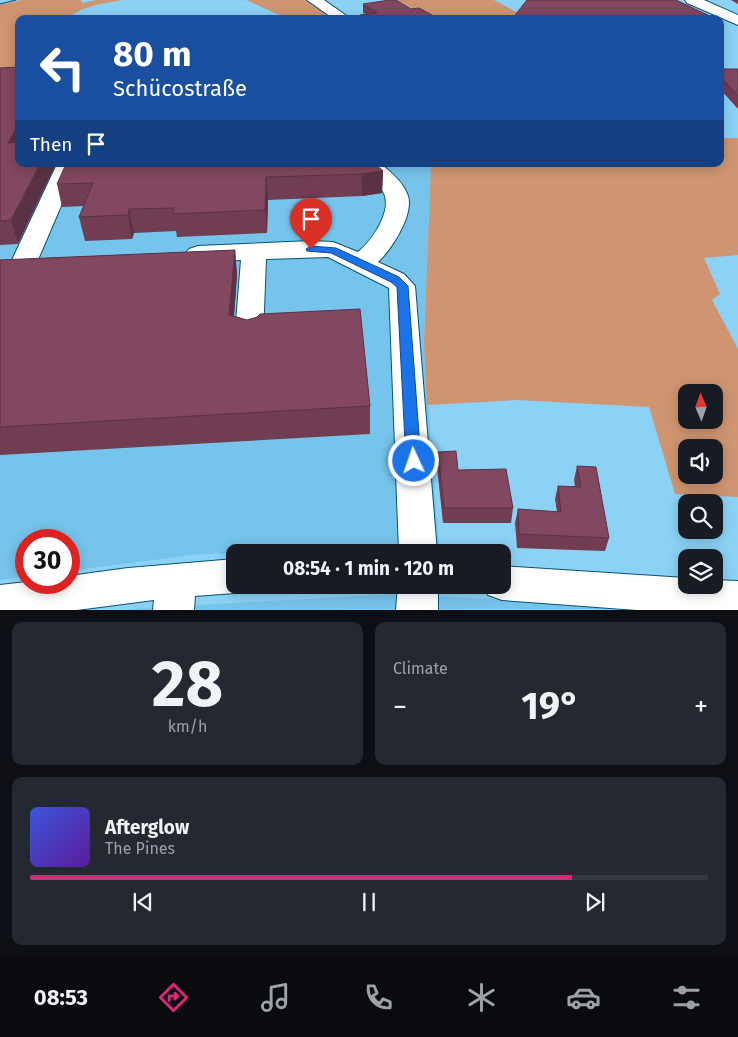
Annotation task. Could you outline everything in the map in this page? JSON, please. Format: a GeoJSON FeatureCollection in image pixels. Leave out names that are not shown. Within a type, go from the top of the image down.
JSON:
{"type":"FeatureCollection","features":[{"type":"Feature","properties":{"kind":"street"},"geometry":{"type":"LineString","coordinates":[[314,0],[338,15]]}},
{"type":"Feature","properties":{"kind":"street"},"geometry":{"type":"LineString","coordinates":[[692,0],[738,21]]}},
{"type":"Feature","properties":{"kind":"street"},"geometry":{"type":"LineString","coordinates":[[12,263],[66,167]]}},
{"type":"Feature","properties":{"kind":"street"},"geometry":{"type":"LineString","coordinates":[[361,263],[388,236],[397,204],[394,189],[371,167]]}},
{"type":"Feature","properties":{"kind":"street"},"geometry":{"type":"LineString","coordinates":[[168,255],[333,250],[395,280],[402,286],[404,292],[418,544]]}},
{"type":"Feature","properties":{"kind":"street"},"geometry":{"type":"LineString","coordinates":[[249,335],[254,252]]}},
{"type":"Feature","properties":{"kind":"street"},"geometry":{"type":"LineString","coordinates":[[12,263],[53,261]]}},
{"type":"Feature","properties":{"kind":"street"},"geometry":{"type":"LineString","coordinates":[[0,603],[174,595],[226,579]]}},
{"type":"Feature","properties":{"kind":"street"},"geometry":{"type":"LineString","coordinates":[[511,584],[738,599]]}},
{"type":"Feature","properties":{"kind":"street"},"geometry":{"type":"LineString","coordinates":[[417,610],[418,594]]}},
{"type":"Feature","properties":{"kind":"shaded area"},"geometry":{"type":"Polygon","coordinates":[[[21,0],[81,0],[82,3],[97,0],[121,0],[86,8],[73,15],[15,15],[15,82],[0,82],[0,5],[21,0]]]}},
{"type":"Feature","properties":{"kind":"shaded area"},"geometry":{"type":"Polygon","coordinates":[[[246,0],[311,0],[334,15],[279,15],[246,0]]]}},
{"type":"Feature","properties":{"kind":"shaded area"},"geometry":{"type":"Polygon","coordinates":[[[397,0],[494,0],[522,15],[423,15],[397,0]]]}},
{"type":"Feature","properties":{"kind":"shaded area"},"geometry":{"type":"Polygon","coordinates":[[[0,82],[15,147],[15,167],[431,167],[424,343],[439,544],[226,544],[226,553],[200,554],[80,570],[80,529],[15,529],[15,578],[0,580],[0,82]]]}},
{"type":"Feature","properties":{"kind":"shaded area"},"geometry":{"type":"Polygon","coordinates":[[[724,138],[738,138],[738,255],[704,258],[720,294],[712,300],[738,349],[738,497],[723,496],[723,494],[675,494],[649,407],[517,400],[427,405],[424,343],[431,167],[724,167],[724,138]]]}},
{"type":"Feature","properties":{"kind":"shaded area"},"geometry":{"type":"Polygon","coordinates":[[[398,594],[667,609],[126,610],[398,594]]]}},
{"type":"Feature","properties":{"kind":"building"},"geometry":{"type":"Polygon","coordinates":[[[396,0],[411,9],[419,8],[432,15],[360,15],[377,13],[363,4],[396,0]]]}},
{"type":"Feature","properties":{"kind":"building"},"geometry":{"type":"Polygon","coordinates":[[[527,0],[676,0],[708,15],[515,15],[527,0]]]}},
{"type":"Feature","properties":{"kind":"building"},"geometry":{"type":"Polygon","coordinates":[[[15,67],[15,131],[8,143],[15,142],[15,167],[38,167],[11,220],[0,221],[0,68],[15,67]]]}},
{"type":"Feature","properties":{"kind":"building"},"geometry":{"type":"Polygon","coordinates":[[[724,69],[738,69],[738,96],[724,80],[724,69]]]}},
{"type":"Feature","properties":{"kind":"building"},"geometry":{"type":"Polygon","coordinates":[[[65,167],[378,167],[383,171],[362,174],[266,177],[265,210],[173,214],[174,208],[129,209],[128,215],[79,217],[93,183],[57,184],[65,167]]]}},
{"type":"Feature","properties":{"kind":"building"},"geometry":{"type":"Polygon","coordinates":[[[235,250],[229,315],[247,320],[260,314],[360,309],[370,406],[0,427],[0,260],[235,250]]]}},
{"type":"Feature","properties":{"kind":"building"},"geometry":{"type":"Polygon","coordinates":[[[456,451],[458,470],[506,469],[513,508],[444,508],[438,452],[456,451]]]}},
{"type":"Feature","properties":{"kind":"building"},"geometry":{"type":"Polygon","coordinates":[[[577,466],[596,467],[609,538],[519,534],[518,509],[561,512],[558,486],[581,487],[577,466]]]}},
{"type":"Feature","properties":{"kind":"tram line"},"geometry":{"type":"LineString","coordinates":[[0,4],[16,0]]}},
{"type":"Feature","properties":{"kind":"route"},"geometry":{"type":"LineString","coordinates":[[311,249],[333,250],[395,280],[402,286],[404,292],[414,461]]}}]}
